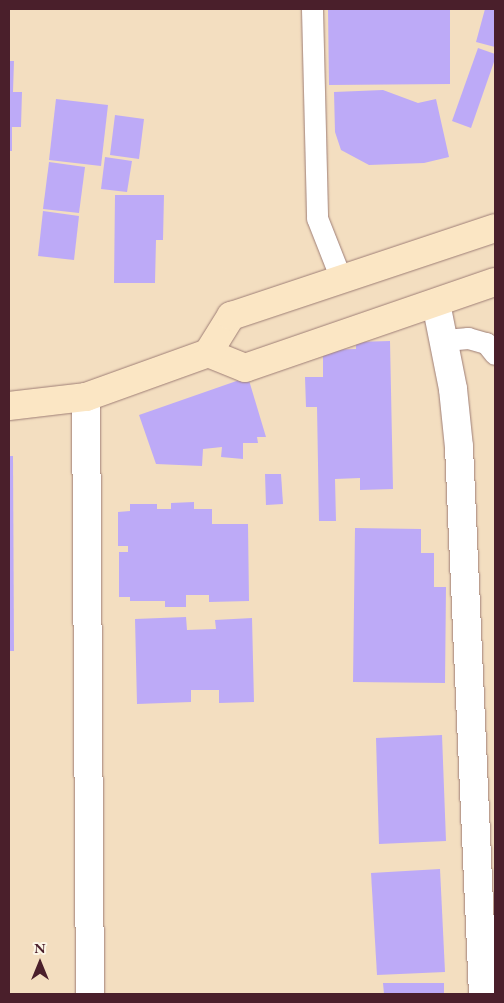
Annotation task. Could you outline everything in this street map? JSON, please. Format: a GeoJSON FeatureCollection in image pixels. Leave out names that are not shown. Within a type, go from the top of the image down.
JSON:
{"type":"FeatureCollection","features":[{"type":"Feature","properties":{"kind":"street"},"geometry":{"type":"LineString","coordinates":[[9,406],[86,397],[208,353],[231,316],[495,228]]}},
{"type":"Feature","properties":{"kind":"street"},"geometry":{"type":"LineString","coordinates":[[208,353],[245,368],[495,282]]}},
{"type":"Feature","properties":{"kind":"street"},"geometry":{"type":"LineString","coordinates":[[436,303],[445,340],[459,447],[483,994]]}},
{"type":"Feature","properties":{"kind":"street"},"geometry":{"type":"LineString","coordinates":[[86,397],[90,994]]}},
{"type":"Feature","properties":{"kind":"lane"},"geometry":{"type":"LineString","coordinates":[[312,9],[316,218],[341,279]]}},
{"type":"Feature","properties":{"kind":"lane"},"geometry":{"type":"LineString","coordinates":[[445,340],[468,338],[486,343],[495,354]]}},
{"type":"Feature","properties":{"kind":"building"},"geometry":{"type":"Polygon","coordinates":[[[328,9],[450,9],[450,84],[329,85],[328,9]]]}},
{"type":"Feature","properties":{"kind":"building"},"geometry":{"type":"Polygon","coordinates":[[[485,9],[495,9],[495,47],[476,42],[485,9]]]}},
{"type":"Feature","properties":{"kind":"building"},"geometry":{"type":"Polygon","coordinates":[[[478,48],[495,54],[495,59],[471,128],[452,121],[478,48]]]}},
{"type":"Feature","properties":{"kind":"building"},"geometry":{"type":"Polygon","coordinates":[[[9,61],[14,61],[13,92],[22,92],[21,127],[12,127],[12,151],[9,151],[9,61]]]}},
{"type":"Feature","properties":{"kind":"building"},"geometry":{"type":"Polygon","coordinates":[[[383,90],[418,103],[436,99],[449,157],[424,163],[369,165],[341,150],[335,132],[334,92],[383,90]]]}},
{"type":"Feature","properties":{"kind":"building"},"geometry":{"type":"Polygon","coordinates":[[[56,99],[108,105],[101,166],[49,160],[56,99]]]}},
{"type":"Feature","properties":{"kind":"building"},"geometry":{"type":"Polygon","coordinates":[[[115,115],[144,119],[139,159],[110,155],[115,115]]]}},
{"type":"Feature","properties":{"kind":"building"},"geometry":{"type":"Polygon","coordinates":[[[105,157],[132,161],[127,192],[101,189],[105,157]]]}},
{"type":"Feature","properties":{"kind":"building"},"geometry":{"type":"Polygon","coordinates":[[[49,162],[85,167],[79,213],[43,209],[49,162]]]}},
{"type":"Feature","properties":{"kind":"building"},"geometry":{"type":"Polygon","coordinates":[[[115,195],[164,195],[163,240],[156,240],[155,283],[114,283],[115,195]]]}},
{"type":"Feature","properties":{"kind":"building"},"geometry":{"type":"Polygon","coordinates":[[[43,211],[79,216],[74,260],[38,256],[43,211]]]}},
{"type":"Feature","properties":{"kind":"building"},"geometry":{"type":"Polygon","coordinates":[[[390,341],[393,489],[360,490],[360,478],[335,479],[336,521],[319,521],[317,407],[306,407],[305,377],[323,377],[323,350],[356,349],[356,342],[390,341]]]}},
{"type":"Feature","properties":{"kind":"building"},"geometry":{"type":"Polygon","coordinates":[[[248,377],[266,437],[257,437],[258,443],[243,443],[243,459],[221,457],[222,447],[203,449],[202,466],[156,464],[139,415],[248,377]]]}},
{"type":"Feature","properties":{"kind":"building"},"geometry":{"type":"Polygon","coordinates":[[[9,456],[13,456],[14,651],[9,651],[9,456]]]}},
{"type":"Feature","properties":{"kind":"building"},"geometry":{"type":"Polygon","coordinates":[[[265,474],[281,474],[283,504],[266,505],[265,474]]]}},
{"type":"Feature","properties":{"kind":"building"},"geometry":{"type":"Polygon","coordinates":[[[194,502],[194,509],[212,509],[212,524],[248,524],[249,601],[209,602],[209,595],[186,595],[186,607],[165,607],[165,601],[130,601],[130,597],[119,597],[119,552],[128,552],[128,546],[118,546],[118,512],[130,511],[130,504],[157,504],[157,509],[171,509],[171,503],[194,502]]]}},
{"type":"Feature","properties":{"kind":"building"},"geometry":{"type":"Polygon","coordinates":[[[355,528],[421,529],[421,553],[434,553],[434,587],[446,587],[445,683],[353,682],[355,528]]]}},
{"type":"Feature","properties":{"kind":"building"},"geometry":{"type":"Polygon","coordinates":[[[186,617],[187,630],[216,629],[215,620],[252,618],[254,702],[219,703],[219,690],[191,690],[191,702],[137,704],[135,619],[186,617]]]}},
{"type":"Feature","properties":{"kind":"building"},"geometry":{"type":"Polygon","coordinates":[[[442,735],[446,841],[379,844],[376,738],[442,735]]]}},
{"type":"Feature","properties":{"kind":"building"},"geometry":{"type":"Polygon","coordinates":[[[440,869],[445,972],[377,975],[371,873],[440,869]]]}},
{"type":"Feature","properties":{"kind":"building"},"geometry":{"type":"Polygon","coordinates":[[[383,983],[444,983],[444,994],[384,994],[383,983]]]}}]}
